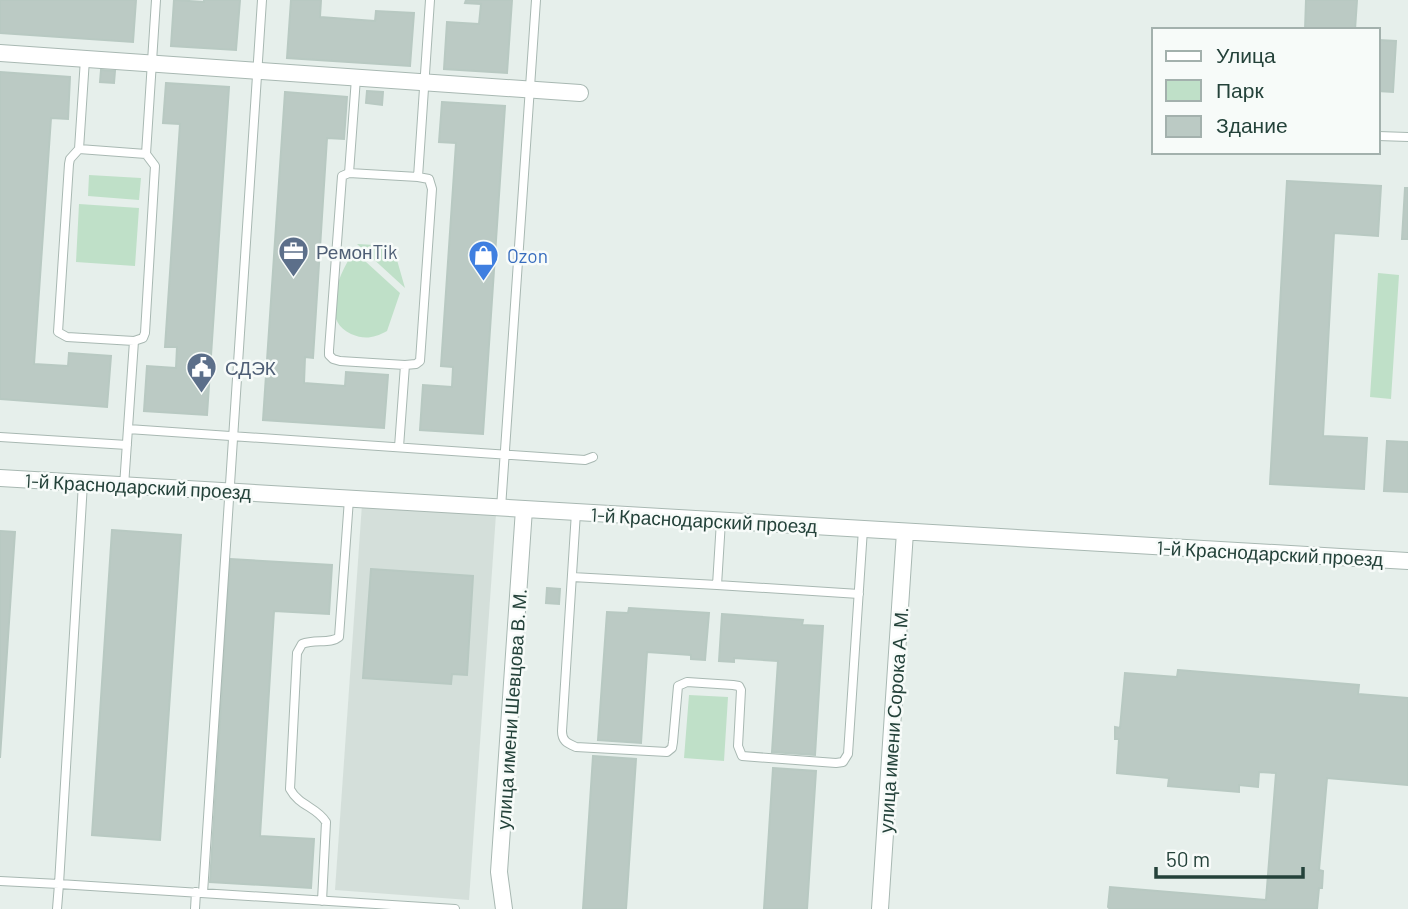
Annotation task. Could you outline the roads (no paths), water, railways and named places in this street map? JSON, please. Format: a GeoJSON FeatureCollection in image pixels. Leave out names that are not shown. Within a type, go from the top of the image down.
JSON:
{"type":"FeatureCollection","features":[{"type":"Feature","properties":{"kind":"street"},"geometry":{"type":"LineString","coordinates":[[0,54],[580,93]]}},
{"type":"Feature","properties":{"kind":"street","name":"1-й Краснодарский проезд"},"geometry":{"type":"LineString","coordinates":[[0,478],[1408,561]]}},
{"type":"Feature","properties":{"kind":"street","name":"улица имени Шевцова В. М."},"geometry":{"type":"LineString","coordinates":[[504,909],[499,872],[524,509]]}},
{"type":"Feature","properties":{"kind":"street","name":"улица имени Сорока А. М."},"geometry":{"type":"LineString","coordinates":[[880,909],[905,532]]}},
{"type":"Feature","properties":{"kind":"lane"},"geometry":{"type":"LineString","coordinates":[[85,59],[79,149],[69,164],[58,331],[67,337],[134,341],[143,338],[145,333],[154,197],[155,166],[146,154],[156,0]]}},
{"type":"Feature","properties":{"kind":"lane"},"geometry":{"type":"LineString","coordinates":[[195,909],[199,892],[229,492],[262,0]]}},
{"type":"Feature","properties":{"kind":"lane"},"geometry":{"type":"LineString","coordinates":[[418,177],[430,0]]}},
{"type":"Feature","properties":{"kind":"lane"},"geometry":{"type":"LineString","coordinates":[[501,508],[536,0]]}},
{"type":"Feature","properties":{"kind":"lane"},"geometry":{"type":"LineString","coordinates":[[349,173],[356,78]]}},
{"type":"Feature","properties":{"kind":"lane"},"geometry":{"type":"LineString","coordinates":[[1380,136],[1408,138]]}},
{"type":"Feature","properties":{"kind":"lane"},"geometry":{"type":"LineString","coordinates":[[79,149],[146,154]]}},
{"type":"Feature","properties":{"kind":"lane"},"geometry":{"type":"LineString","coordinates":[[345,173],[418,177],[429,180],[432,188],[420,361],[405,365],[333,359],[329,355],[341,180],[345,173]]}},
{"type":"Feature","properties":{"kind":"lane"},"geometry":{"type":"LineString","coordinates":[[124,486],[134,341]]}},
{"type":"Feature","properties":{"kind":"lane"},"geometry":{"type":"LineString","coordinates":[[399,447],[405,365]]}},
{"type":"Feature","properties":{"kind":"lane"},"geometry":{"type":"LineString","coordinates":[[128,429],[585,460],[593,457]]}},
{"type":"Feature","properties":{"kind":"lane"},"geometry":{"type":"LineString","coordinates":[[0,437],[127,445]]}},
{"type":"Feature","properties":{"kind":"lane"},"geometry":{"type":"LineString","coordinates":[[57,909],[83,483]]}},
{"type":"Feature","properties":{"kind":"lane"},"geometry":{"type":"LineString","coordinates":[[322,901],[326,822],[320,813],[295,799],[290,789],[298,653],[302,645],[312,640],[331,641],[339,637],[349,499]]}},
{"type":"Feature","properties":{"kind":"lane"},"geometry":{"type":"LineString","coordinates":[[576,512],[562,738],[567,744],[576,747],[659,753],[672,748],[676,690],[681,682],[687,682],[738,686],[742,695],[738,746],[742,756],[843,762],[848,754],[863,529]]}},
{"type":"Feature","properties":{"kind":"lane"},"geometry":{"type":"LineString","coordinates":[[717,585],[721,521]]}},
{"type":"Feature","properties":{"kind":"lane"},"geometry":{"type":"LineString","coordinates":[[572,577],[859,594]]}},
{"type":"Feature","properties":{"kind":"lane"},"geometry":{"type":"LineString","coordinates":[[0,881],[199,892],[322,901],[335,905],[455,909]]}},
{"type":"Feature","properties":{"kind":"place","name":"РемонTik"},"geometry":{"type":"Point","coordinates":[293,278]}},
{"type":"Feature","properties":{"kind":"place","name":"Ozon"},"geometry":{"type":"Point","coordinates":[484,282]}},
{"type":"Feature","properties":{"kind":"place","name":"СДЭК"},"geometry":{"type":"Point","coordinates":[202,394]}}]}
